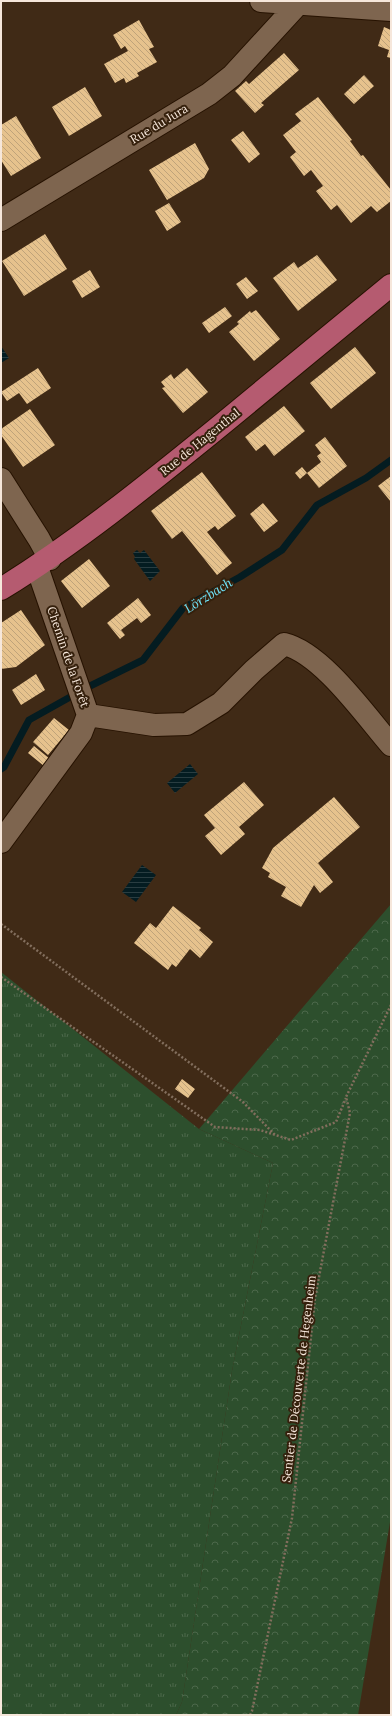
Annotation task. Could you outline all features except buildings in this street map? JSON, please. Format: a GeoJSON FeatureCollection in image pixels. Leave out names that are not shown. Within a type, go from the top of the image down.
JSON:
{"type":"FeatureCollection","features":[{"type":"Feature","properties":{"kind":"main road","name":"Rue de Hagenthal"},"geometry":{"type":"LineString","coordinates":[[1,589],[44,563],[161,474],[391,285]]}},
{"type":"Feature","properties":{"kind":"street"},"geometry":{"type":"LineString","coordinates":[[261,1],[391,10]]}},
{"type":"Feature","properties":{"kind":"street","name":"Rue du Jura"},"geometry":{"type":"LineString","coordinates":[[1,220],[209,94],[232,76],[298,4]]}},
{"type":"Feature","properties":{"kind":"street","name":"Chemin de la Forêt"},"geometry":{"type":"LineString","coordinates":[[1,479],[40,539],[44,563],[78,686],[88,715],[81,733],[1,842]]}},
{"type":"Feature","properties":{"kind":"street"},"geometry":{"type":"LineString","coordinates":[[88,715],[154,725],[187,724],[221,703],[254,670],[284,644],[294,646],[305,652],[324,667],[391,744]]}},
{"type":"Feature","properties":{"kind":"path"},"geometry":{"type":"LineString","coordinates":[[1,924],[243,1102],[275,1135]]}},
{"type":"Feature","properties":{"kind":"path"},"geometry":{"type":"LineString","coordinates":[[1,977],[215,1127],[260,1130],[291,1140],[336,1122],[346,1097],[391,1005]]}},
{"type":"Feature","properties":{"kind":"path","name":"Sentier de Découverte de Hegenheim"},"geometry":{"type":"LineString","coordinates":[[250,1715],[292,1518],[315,1298],[350,1113],[346,1097]]}},
{"type":"Feature","properties":{"kind":"green space"},"geometry":{"type":"Polygon","coordinates":[[[391,904],[391,1516],[358,1715],[176,1715],[182,1702],[232,1371],[273,1163],[199,1129],[391,904]]]}},
{"type":"Feature","properties":{"kind":"green space"},"geometry":{"type":"Polygon","coordinates":[[[1,972],[199,1129],[273,1163],[232,1371],[182,1702],[176,1715],[1,1715],[1,972]]]}},
{"type":"Feature","properties":{"kind":"water"},"geometry":{"type":"Polygon","coordinates":[[[1,346],[9,358],[1,363],[1,346]]]}},
{"type":"Feature","properties":{"kind":"water"},"geometry":{"type":"Polygon","coordinates":[[[137,550],[140,553],[144,550],[160,571],[150,581],[134,559],[135,557],[133,553],[137,550]]]}},
{"type":"Feature","properties":{"kind":"water"},"geometry":{"type":"Polygon","coordinates":[[[190,764],[198,774],[175,793],[167,783],[190,764]]]}},
{"type":"Feature","properties":{"kind":"water"},"geometry":{"type":"Polygon","coordinates":[[[142,865],[156,875],[136,902],[122,892],[142,865]]]}},
{"type":"Feature","properties":{"kind":"waterway","name":"Lörzbach"},"geometry":{"type":"LineString","coordinates":[[1,769],[4,767],[29,720],[88,687],[143,660],[183,608],[240,577],[282,550],[317,505],[366,478],[391,460]]}}]}
